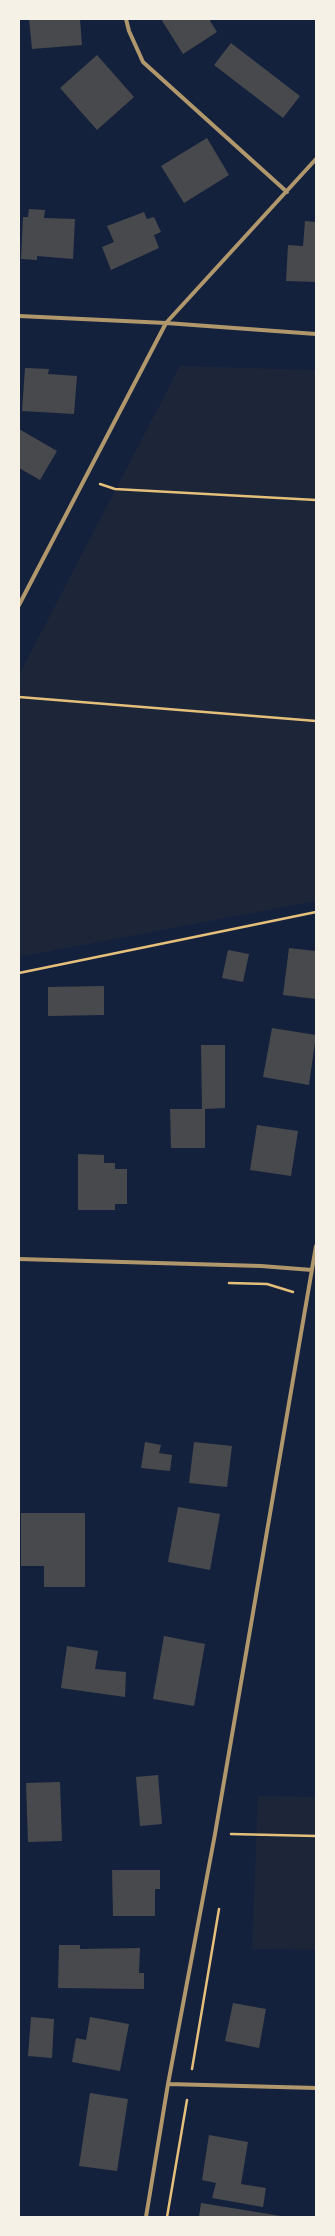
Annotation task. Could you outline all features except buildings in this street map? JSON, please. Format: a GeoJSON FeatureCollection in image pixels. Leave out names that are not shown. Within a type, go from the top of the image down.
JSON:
{"type":"FeatureCollection","features":[{"type":"Feature","properties":{"kind":"street"},"geometry":{"type":"LineString","coordinates":[[126,19],[128,31],[143,62],[287,192]]}},
{"type":"Feature","properties":{"kind":"street"},"geometry":{"type":"LineString","coordinates":[[19,605],[166,323],[316,159]]}},
{"type":"Feature","properties":{"kind":"street"},"geometry":{"type":"LineString","coordinates":[[19,316],[166,323],[316,334]]}},
{"type":"Feature","properties":{"kind":"street"},"geometry":{"type":"LineString","coordinates":[[146,2217],[168,2084],[215,1834],[316,1246]]}},
{"type":"Feature","properties":{"kind":"street"},"geometry":{"type":"LineString","coordinates":[[19,1259],[262,1266],[312,1270]]}},
{"type":"Feature","properties":{"kind":"street"},"geometry":{"type":"LineString","coordinates":[[168,2084],[316,2088]]}},
{"type":"Feature","properties":{"kind":"path"},"geometry":{"type":"LineString","coordinates":[[115,489],[316,500]]}},
{"type":"Feature","properties":{"kind":"path"},"geometry":{"type":"LineString","coordinates":[[19,697],[316,721]]}},
{"type":"Feature","properties":{"kind":"path"},"geometry":{"type":"LineString","coordinates":[[19,972],[316,912]]}},
{"type":"Feature","properties":{"kind":"path"},"geometry":{"type":"LineString","coordinates":[[215,1834],[316,1836]]}},
{"type":"Feature","properties":{"kind":"shaded area"},"geometry":{"type":"Polygon","coordinates":[[[180,366],[316,370],[316,901],[19,957],[19,675],[180,366]]]}},
{"type":"Feature","properties":{"kind":"shaded area"},"geometry":{"type":"Polygon","coordinates":[[[258,1796],[316,1797],[316,1950],[252,1949],[258,1796]]]}}]}
